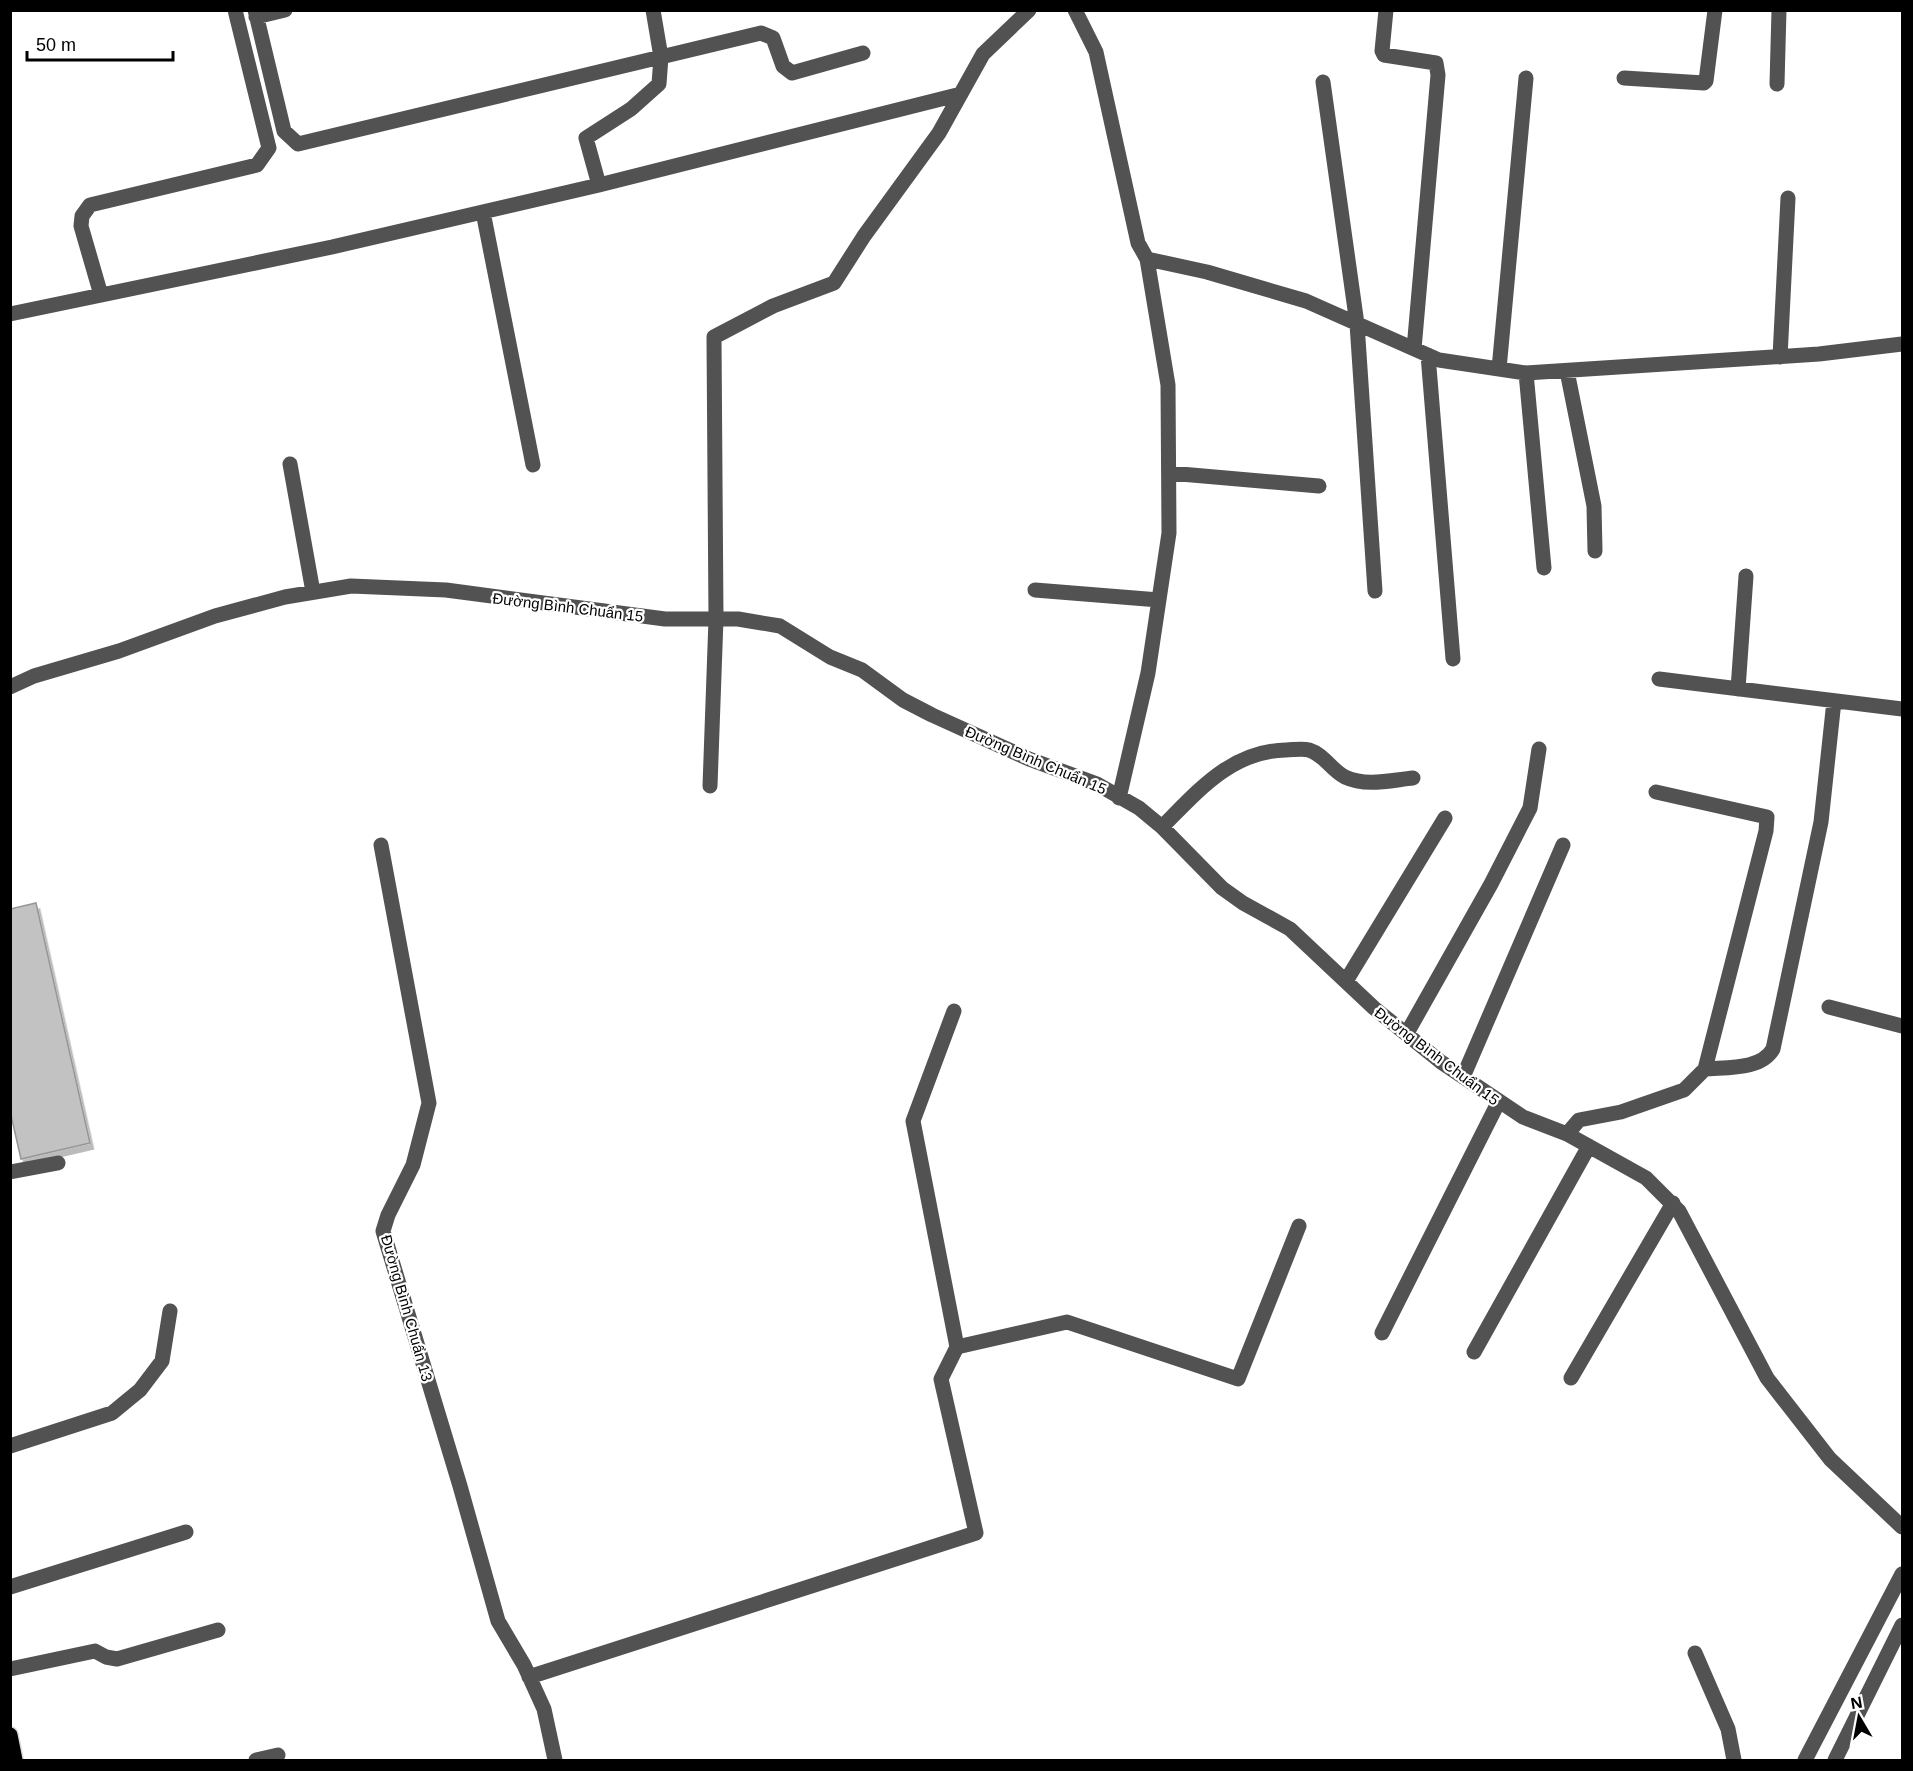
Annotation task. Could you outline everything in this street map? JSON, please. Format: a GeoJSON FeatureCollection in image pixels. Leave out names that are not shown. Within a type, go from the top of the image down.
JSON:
{"type":"FeatureCollection","features":[{"type":"Feature","properties":{"kind":"main road"},"geometry":{"type":"LineString","coordinates":[[10,1736],[15,1761]]}},
{"type":"Feature","properties":{"kind":"street"},"geometry":{"type":"LineString","coordinates":[[100,295],[81,226],[82,216],[90,205],[257,165],[270,148],[235,10]]}},
{"type":"Feature","properties":{"kind":"street"},"geometry":{"type":"LineString","coordinates":[[285,10],[256,14],[284,131],[298,144],[761,33],[773,38],[783,66],[792,73],[863,53]]}},
{"type":"Feature","properties":{"kind":"street"},"geometry":{"type":"LineString","coordinates":[[599,184],[586,138],[631,109],[659,84],[662,57],[653,10]]}},
{"type":"Feature","properties":{"kind":"street"},"geometry":{"type":"LineString","coordinates":[[710,786],[716,618],[714,337],[773,306],[834,283],[864,236],[939,132],[983,54],[1029,10]]}},
{"type":"Feature","properties":{"kind":"street"},"geometry":{"type":"LineString","coordinates":[[1075,10],[1096,52],[1138,243],[1147,259],[1168,385],[1169,533],[1148,673],[1119,798]]}},
{"type":"Feature","properties":{"kind":"street"},"geometry":{"type":"LineString","coordinates":[[1386,10],[1382,51],[1384,55],[1436,63],[1438,75],[1421,352],[1453,659]]}},
{"type":"Feature","properties":{"kind":"street"},"geometry":{"type":"LineString","coordinates":[[1624,78],[1700,83],[1706,81],[1715,10]]}},
{"type":"Feature","properties":{"kind":"street"},"geometry":{"type":"LineString","coordinates":[[1777,84],[1779,10]]}},
{"type":"Feature","properties":{"kind":"street"},"geometry":{"type":"LineString","coordinates":[[1499,369],[1526,78]]}},
{"type":"Feature","properties":{"kind":"street"},"geometry":{"type":"LineString","coordinates":[[1323,81],[1357,324],[1376,591]]}},
{"type":"Feature","properties":{"kind":"street"},"geometry":{"type":"LineString","coordinates":[[10,314],[332,247],[483,212],[961,93]]}},
{"type":"Feature","properties":{"kind":"street"},"geometry":{"type":"LineString","coordinates":[[1780,357],[1788,198]]}},
{"type":"Feature","properties":{"kind":"street"},"geometry":{"type":"LineString","coordinates":[[483,212],[533,465]]}},
{"type":"Feature","properties":{"kind":"street"},"geometry":{"type":"LineString","coordinates":[[1147,259],[1207,272],[1306,301],[1439,360],[1526,373],[1780,357],[1902,344]]}},
{"type":"Feature","properties":{"kind":"street"},"geometry":{"type":"LineString","coordinates":[[1567,371],[1594,506],[1595,550]]}},
{"type":"Feature","properties":{"kind":"street"},"geometry":{"type":"LineString","coordinates":[[1526,373],[1544,568]]}},
{"type":"Feature","properties":{"kind":"street"},"geometry":{"type":"LineString","coordinates":[[290,465],[313,592]]}},
{"type":"Feature","properties":{"kind":"street"},"geometry":{"type":"LineString","coordinates":[[1169,473],[1319,486]]}},
{"type":"Feature","properties":{"kind":"street"},"geometry":{"type":"LineString","coordinates":[[1738,689],[1746,576]]}},
{"type":"Feature","properties":{"kind":"street","name":"Đường Bình Chuẩn 15"},"geometry":{"type":"LineString","coordinates":[[10,687],[34,676],[119,651],[215,616],[285,597],[351,586],[446,590],[665,619],[753,620],[780,626],[830,657],[862,670],[903,700],[932,715],[1029,759],[1098,784],[1139,808],[1162,827],[1222,888],[1243,903],[1290,929],[1374,1008],[1498,1103],[1523,1117],[1567,1134],[1647,1178],[1672,1203],[1723,1290],[1767,1378],[1830,1459],[1902,1527]]}},
{"type":"Feature","properties":{"kind":"street"},"geometry":{"type":"LineString","coordinates":[[1035,590],[1159,600]]}},
{"type":"Feature","properties":{"kind":"street"},"geometry":{"type":"LineString","coordinates":[[1659,679],[1902,709]]}},
{"type":"Feature","properties":{"kind":"street"},"geometry":{"type":"LineString","coordinates":[[1705,1069],[1753,1064],[1767,1059],[1773,1049],[1821,822],[1834,701]]}},
{"type":"Feature","properties":{"kind":"street"},"geometry":{"type":"LineString","coordinates":[[1407,1033],[1491,884],[1530,808],[1539,749]]}},
{"type":"Feature","properties":{"kind":"street"},"geometry":{"type":"LineString","coordinates":[[1162,827],[1215,774],[1240,759],[1274,750],[1307,750],[1325,758],[1345,777],[1375,783],[1413,778]]}},
{"type":"Feature","properties":{"kind":"street"},"geometry":{"type":"LineString","coordinates":[[1567,1134],[1579,1120],[1621,1112],[1684,1090],[1705,1069],[1766,831],[1767,817],[1656,792]]}},
{"type":"Feature","properties":{"kind":"street"},"geometry":{"type":"LineString","coordinates":[[1346,981],[1445,818]]}},
{"type":"Feature","properties":{"kind":"street","name":"Đường Bình Chuẩn 13"},"geometry":{"type":"LineString","coordinates":[[381,845],[429,1103],[413,1165],[383,1231],[460,1485],[498,1621],[544,1709],[555,1761]]}},
{"type":"Feature","properties":{"kind":"street"},"geometry":{"type":"LineString","coordinates":[[1463,1077],[1563,845]]}},
{"type":"Feature","properties":{"kind":"street"},"geometry":{"type":"LineString","coordinates":[[1829,1007],[1902,1026]]}},
{"type":"Feature","properties":{"kind":"street"},"geometry":{"type":"LineString","coordinates":[[529,1677],[976,1533],[941,1379],[957,1347],[913,1121],[954,1011]]}},
{"type":"Feature","properties":{"kind":"street"},"geometry":{"type":"LineString","coordinates":[[1382,1334],[1498,1103]]}},
{"type":"Feature","properties":{"kind":"street"},"geometry":{"type":"LineString","coordinates":[[1474,1352],[1589,1146]]}},
{"type":"Feature","properties":{"kind":"street"},"geometry":{"type":"LineString","coordinates":[[10,1172],[58,1163]]}},
{"type":"Feature","properties":{"kind":"street"},"geometry":{"type":"LineString","coordinates":[[1571,1378],[1672,1203]]}},
{"type":"Feature","properties":{"kind":"street"},"geometry":{"type":"LineString","coordinates":[[957,1347],[1066,1322],[1238,1378],[1299,1226]]}},
{"type":"Feature","properties":{"kind":"street"},"geometry":{"type":"LineString","coordinates":[[10,1446],[112,1413],[140,1390],[162,1361],[170,1311]]}},
{"type":"Feature","properties":{"kind":"street"},"geometry":{"type":"LineString","coordinates":[[10,1587],[186,1532]]}},
{"type":"Feature","properties":{"kind":"street"},"geometry":{"type":"LineString","coordinates":[[1805,1761],[1902,1574]]}},
{"type":"Feature","properties":{"kind":"street"},"geometry":{"type":"LineString","coordinates":[[1835,1761],[1902,1624]]}},
{"type":"Feature","properties":{"kind":"street"},"geometry":{"type":"LineString","coordinates":[[10,1669],[96,1651],[106,1657],[117,1659],[218,1630]]}},
{"type":"Feature","properties":{"kind":"street"},"geometry":{"type":"LineString","coordinates":[[1695,1653],[1728,1729],[1734,1761]]}},
{"type":"Feature","properties":{"kind":"street"},"geometry":{"type":"LineString","coordinates":[[256,1761],[278,1755]]}},
{"type":"Feature","properties":{"kind":"building"},"geometry":{"type":"Polygon","coordinates":[[[36,903],[90,1143],[21,1159],[10,1111],[10,909],[36,903]]]}}]}
